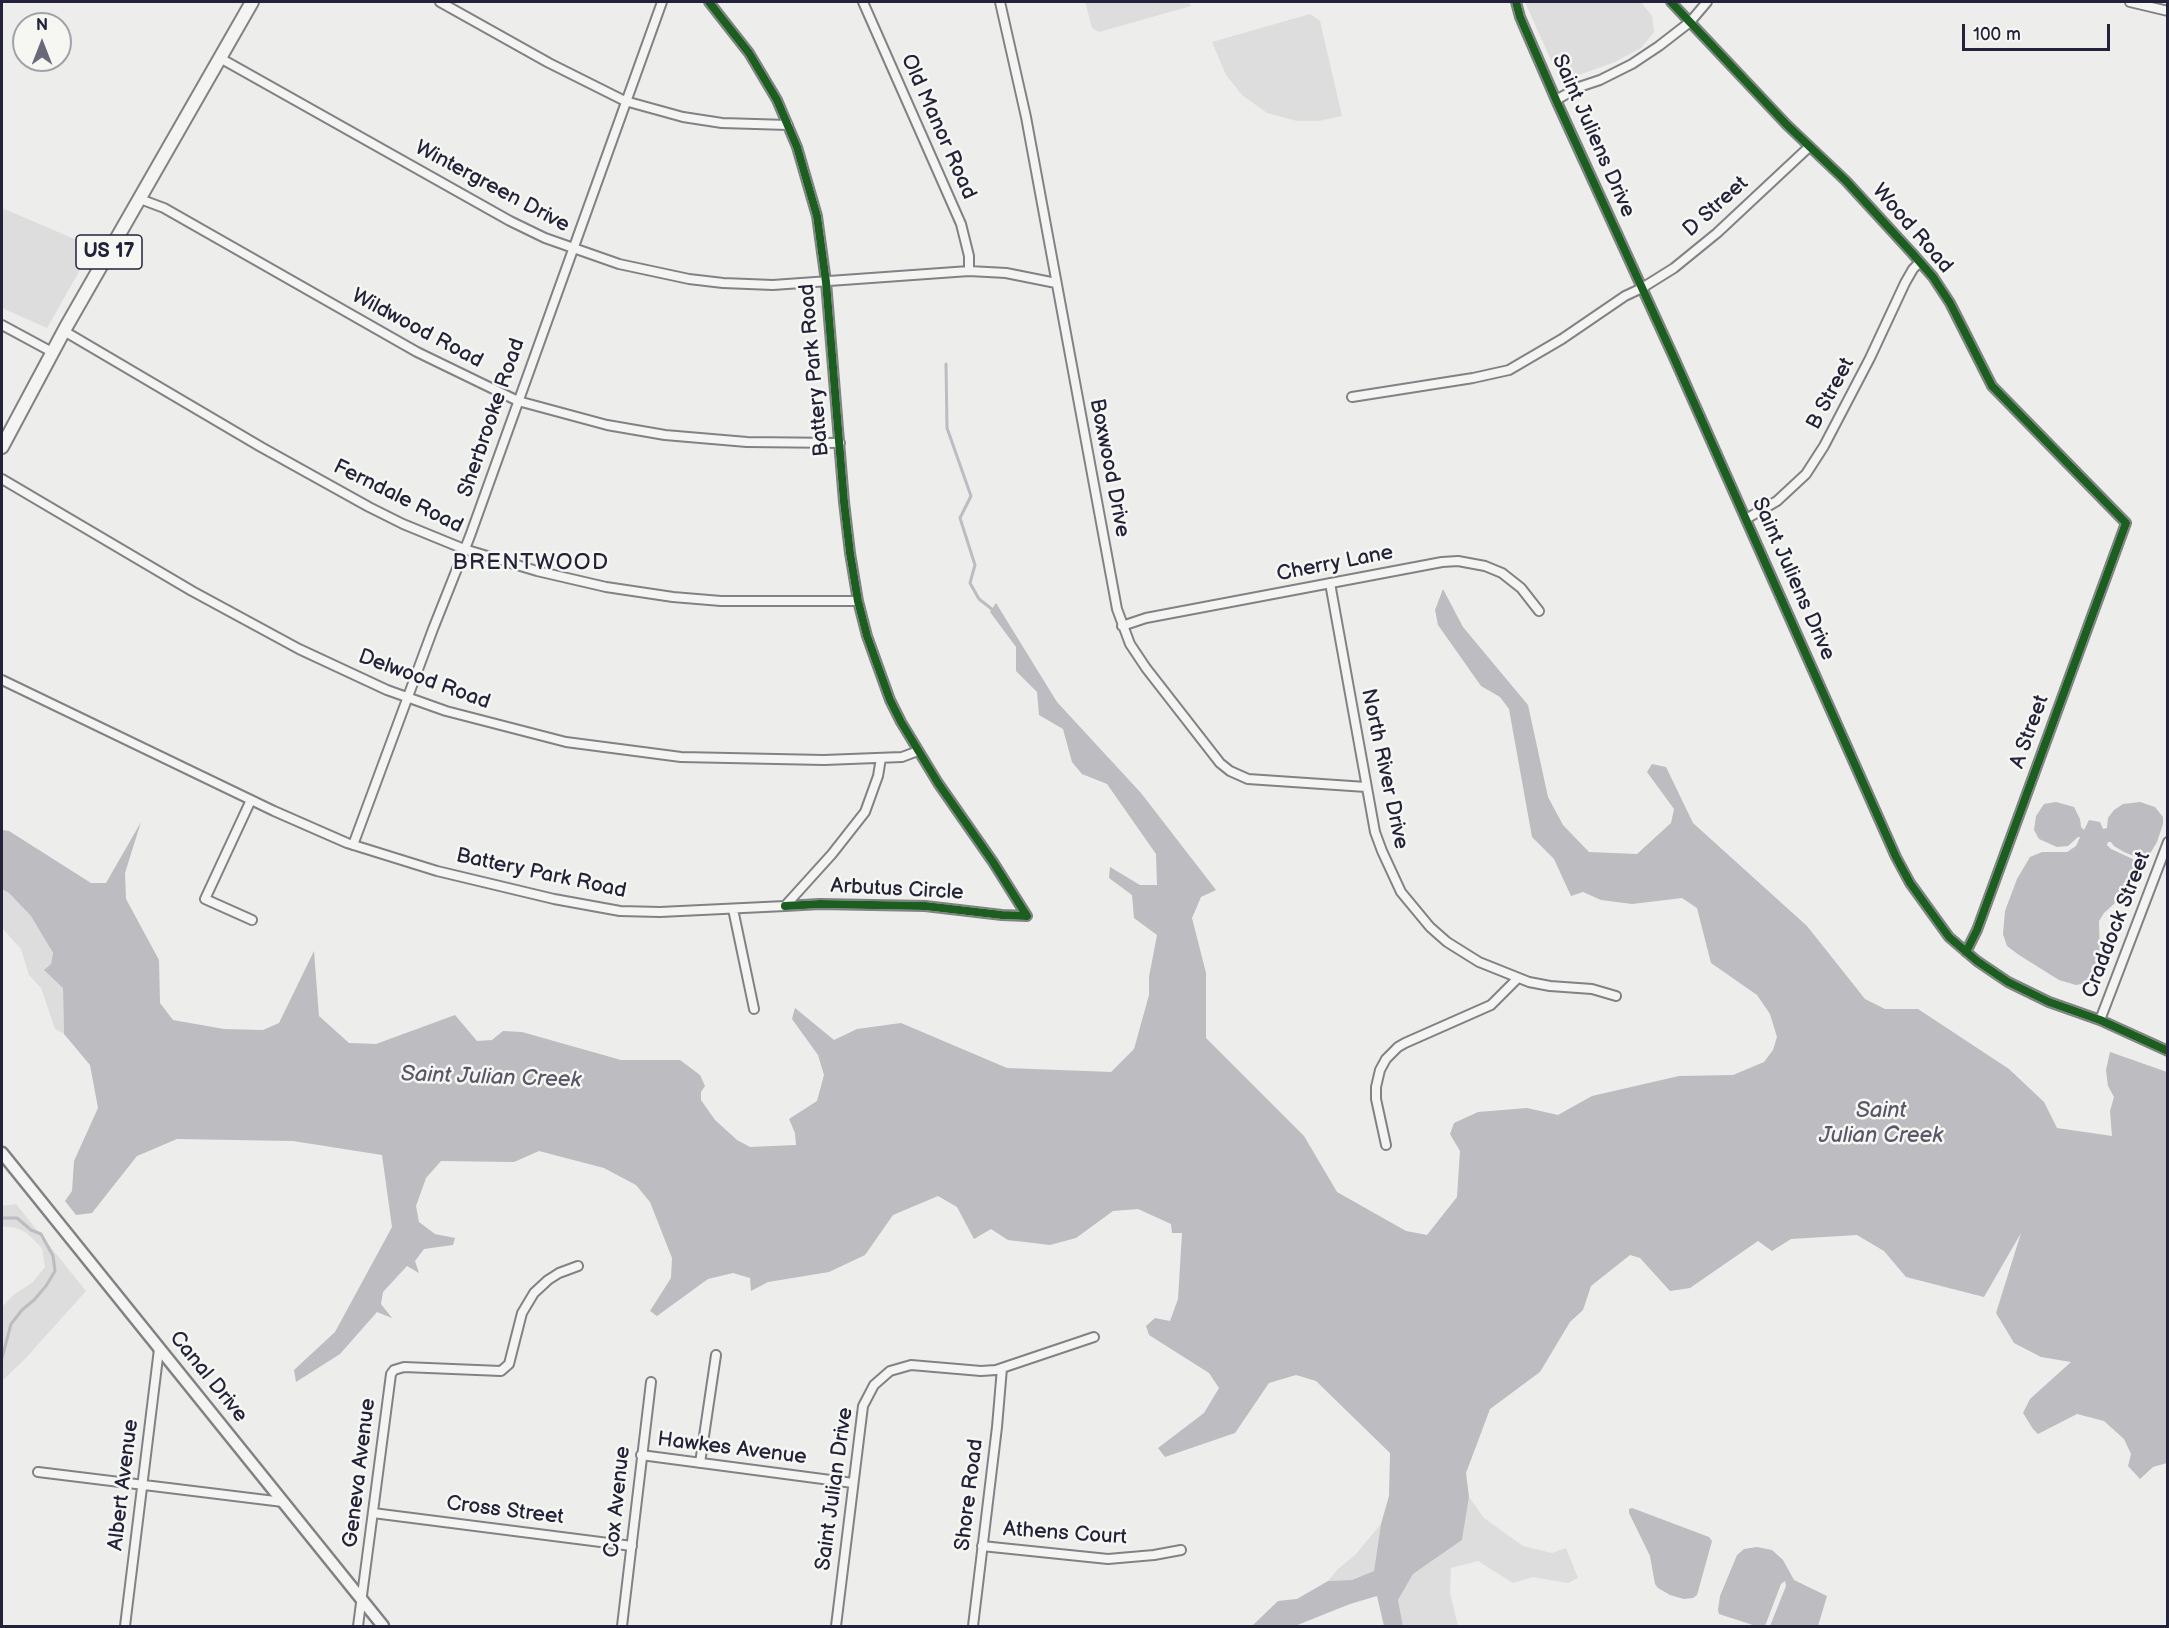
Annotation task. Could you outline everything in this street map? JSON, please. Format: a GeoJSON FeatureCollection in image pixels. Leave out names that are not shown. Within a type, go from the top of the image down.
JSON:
{"type":"FeatureCollection","features":[{"type":"Feature","properties":{"kind":"main road","name":"US 17"},"geometry":{"type":"LineString","coordinates":[[2,447],[52,352],[252,2]]}},
{"type":"Feature","properties":{"kind":"main road","name":"Canal Drive"},"geometry":{"type":"LineString","coordinates":[[2,1153],[383,1626]]}},
{"type":"Feature","properties":{"kind":"street"},"geometry":{"type":"LineString","coordinates":[[440,2],[549,63],[625,101],[683,117],[722,123],[788,125]]}},
{"type":"Feature","properties":{"kind":"street","name":"Sherbrooke Road"},"geometry":{"type":"LineString","coordinates":[[353,845],[464,549],[662,2]]}},
{"type":"Feature","properties":{"kind":"street","name":"Battery Park Road"},"geometry":{"type":"LineString","coordinates":[[709,2],[762,72],[788,125],[806,173],[817,216],[826,282],[846,523],[858,601],[867,636],[890,700],[918,751]]}},
{"type":"Feature","properties":{"kind":"street","name":"Old Manor Road"},"geometry":{"type":"LineString","coordinates":[[863,2],[961,224],[966,240],[969,271]]}},
{"type":"Feature","properties":{"kind":"street","name":"Boxwood Drive"},"geometry":{"type":"LineString","coordinates":[[1000,2],[1026,117],[1117,609],[1130,644],[1220,763],[1230,771],[1248,779],[1366,786]]}},
{"type":"Feature","properties":{"kind":"street","name":"Saint Juliens Drive"},"geometry":{"type":"LineString","coordinates":[[1516,2],[1520,17],[1556,100],[1896,857],[1910,883],[1949,937],[1977,961],[2019,987],[2049,1002],[2100,1020],[2168,1051]]}},
{"type":"Feature","properties":{"kind":"street","name":"Wood Road"},"geometry":{"type":"LineString","coordinates":[[1671,2],[1809,147],[1846,181],[1920,262],[1950,303],[1992,386],[2126,523]]}},
{"type":"Feature","properties":{"kind":"street"},"geometry":{"type":"LineString","coordinates":[[1556,100],[1579,87],[1600,80],[1632,64],[1690,22],[1707,2]]}},
{"type":"Feature","properties":{"kind":"street"},"geometry":{"type":"LineString","coordinates":[[2130,2],[2168,11]]}},
{"type":"Feature","properties":{"kind":"street","name":"Wintergreen Drive"},"geometry":{"type":"LineString","coordinates":[[220,58],[510,221],[572,249],[620,264],[689,279],[723,283],[773,285],[969,271],[1006,273],[1056,283]]}},
{"type":"Feature","properties":{"kind":"street","name":"D Street"},"geometry":{"type":"LineString","coordinates":[[1352,397],[1509,370],[1562,339],[1625,296],[1674,268],[1717,233],[1809,147]]}},
{"type":"Feature","properties":{"kind":"street","name":"Wildwood Road"},"geometry":{"type":"LineString","coordinates":[[140,199],[164,208],[417,352],[518,401],[607,425],[665,435],[747,442],[840,443]]}},
{"type":"Feature","properties":{"kind":"street","name":"B Street"},"geometry":{"type":"LineString","coordinates":[[1746,519],[1777,501],[1806,474],[1824,446],[1870,358],[1913,268],[1920,262]]}},
{"type":"Feature","properties":{"kind":"street"},"geometry":{"type":"LineString","coordinates":[[2,325],[52,352]]}},
{"type":"Feature","properties":{"kind":"street","name":"Ferndale Road"},"geometry":{"type":"LineString","coordinates":[[64,332],[369,507],[403,524],[464,549],[537,571],[606,587],[673,597],[721,601],[858,601]]}},
{"type":"Feature","properties":{"kind":"street","name":"Delwood Road"},"geometry":{"type":"LineString","coordinates":[[2,479],[192,591],[298,649],[407,698],[446,711],[510,729],[566,741],[681,757],[731,760],[881,758]]}},
{"type":"Feature","properties":{"kind":"street","name":"A Street"},"geometry":{"type":"LineString","coordinates":[[1966,952],[1982,918],[2126,523]]}},
{"type":"Feature","properties":{"kind":"street","name":"Cherry Lane"},"geometry":{"type":"LineString","coordinates":[[1122,626],[1146,618],[1442,562],[1485,566],[1513,580],[1530,597],[1539,611]]}},
{"type":"Feature","properties":{"kind":"street","name":"North River Drive"},"geometry":{"type":"LineString","coordinates":[[1330,583],[1376,832],[1401,892],[1430,927],[1447,942],[1479,962],[1518,978],[1550,986],[1592,989],[1616,996]]}},
{"type":"Feature","properties":{"kind":"street","name":"Battery Park Road"},"geometry":{"type":"LineString","coordinates":[[2,680],[251,800],[353,845],[437,871],[603,909],[660,912],[784,906]]}},
{"type":"Feature","properties":{"kind":"street"},"geometry":{"type":"LineString","coordinates":[[784,906],[832,854],[865,812],[878,776],[881,758],[902,757],[918,751]]}},
{"type":"Feature","properties":{"kind":"street","name":"Arbutus Circle"},"geometry":{"type":"LineString","coordinates":[[784,906],[820,904],[925,906],[1027,916],[997,867],[918,751]]}},
{"type":"Feature","properties":{"kind":"street"},"geometry":{"type":"LineString","coordinates":[[251,800],[205,899],[252,920]]}},
{"type":"Feature","properties":{"kind":"street","name":"Craddock Street"},"geometry":{"type":"LineString","coordinates":[[2100,1020],[2168,842]]}},
{"type":"Feature","properties":{"kind":"street"},"geometry":{"type":"LineString","coordinates":[[733,909],[754,1009]]}},
{"type":"Feature","properties":{"kind":"street"},"geometry":{"type":"LineString","coordinates":[[1386,1145],[1376,1099],[1376,1087],[1380,1070],[1386,1059],[1405,1043],[1491,1005],[1518,978]]}},
{"type":"Feature","properties":{"kind":"street","name":"Geneva Avenue"},"geometry":{"type":"LineString","coordinates":[[358,1626],[391,1374],[399,1367],[496,1372],[507,1368],[522,1313],[534,1293],[559,1273],[578,1266]]}},
{"type":"Feature","properties":{"kind":"street","name":"Saint Julian Drive"},"geometry":{"type":"LineString","coordinates":[[836,1626],[863,1406],[868,1394],[881,1378],[900,1367],[911,1365],[981,1371],[1002,1368],[1094,1337]]}},
{"type":"Feature","properties":{"kind":"street","name":"Albert Avenue"},"geometry":{"type":"LineString","coordinates":[[125,1626],[159,1348]]}},
{"type":"Feature","properties":{"kind":"street"},"geometry":{"type":"LineString","coordinates":[[700,1463],[716,1355]]}},
{"type":"Feature","properties":{"kind":"street","name":"Shore Road"},"geometry":{"type":"LineString","coordinates":[[973,1626],[1002,1368]]}},
{"type":"Feature","properties":{"kind":"street","name":"Cox Avenue"},"geometry":{"type":"LineString","coordinates":[[622,1626],[651,1382]]}},
{"type":"Feature","properties":{"kind":"street","name":"Hawkes Avenue"},"geometry":{"type":"LineString","coordinates":[[641,1455],[853,1483]]}},
{"type":"Feature","properties":{"kind":"street"},"geometry":{"type":"LineString","coordinates":[[38,1472],[283,1502]]}},
{"type":"Feature","properties":{"kind":"street","name":"Cross Street"},"geometry":{"type":"LineString","coordinates":[[373,1513],[632,1546]]}},
{"type":"Feature","properties":{"kind":"street","name":"Athens Court"},"geometry":{"type":"LineString","coordinates":[[982,1546],[1108,1559],[1125,1559],[1181,1550]]}},
{"type":"Feature","properties":{"kind":"shaded area"},"geometry":{"type":"Polygon","coordinates":[[[1085,2],[1189,2],[1191,6],[1099,32],[1092,28],[1085,2]]]}},
{"type":"Feature","properties":{"kind":"shaded area"},"geometry":{"type":"Polygon","coordinates":[[[1525,2],[1641,2],[1652,16],[1654,32],[1641,48],[1615,62],[1576,76],[1564,76],[1554,67],[1525,2]]]}},
{"type":"Feature","properties":{"kind":"shaded area"},"geometry":{"type":"Polygon","coordinates":[[[1310,14],[1320,21],[1342,116],[1319,121],[1297,121],[1267,113],[1242,95],[1226,75],[1212,42],[1310,14]]]}},
{"type":"Feature","properties":{"kind":"shaded area"},"geometry":{"type":"Polygon","coordinates":[[[2,208],[93,247],[47,328],[2,308],[2,208]]]}},
{"type":"Feature","properties":{"kind":"shaded area"},"geometry":{"type":"Polygon","coordinates":[[[2,889],[9,893],[31,916],[53,953],[51,964],[63,987],[64,1034],[55,1029],[41,988],[29,975],[21,949],[2,928],[2,889]]]}},
{"type":"Feature","properties":{"kind":"shaded area"},"geometry":{"type":"Polygon","coordinates":[[[16,1204],[86,1291],[2,1381],[2,1307],[12,1296],[33,1282],[45,1267],[42,1248],[27,1233],[17,1228],[2,1226],[2,1206],[16,1204]]]}},
{"type":"Feature","properties":{"kind":"shaded area"},"geometry":{"type":"Polygon","coordinates":[[[1469,1497],[1484,1518],[1523,1546],[1552,1553],[1566,1548],[1578,1578],[1568,1583],[1533,1577],[1513,1583],[1478,1561],[1451,1568],[1450,1593],[1458,1626],[1403,1626],[1398,1600],[1413,1574],[1462,1540],[1469,1497]]]}},
{"type":"Feature","properties":{"kind":"shaded area"},"geometry":{"type":"Polygon","coordinates":[[[1381,1524],[1374,1571],[1352,1580],[1328,1581],[1355,1555],[1381,1524]]]}},
{"type":"Feature","properties":{"kind":"water","name":"Saint Julian Creek"},"geometry":{"type":"Polygon","coordinates":[[[1443,589],[1463,627],[1528,705],[1548,797],[1563,825],[1589,852],[1637,854],[1671,823],[1674,809],[1647,772],[1652,764],[1666,767],[1693,823],[1807,926],[1865,999],[1885,1009],[1918,1009],[2009,1069],[2044,1102],[2057,1128],[2112,1136],[2110,1111],[2114,1097],[2108,1086],[2106,1070],[2110,1052],[2167,1072],[2167,1463],[2153,1467],[2140,1479],[2128,1466],[2131,1454],[2124,1439],[2104,1421],[2077,1414],[2038,1434],[2033,1429],[2023,1413],[2030,1399],[2071,1362],[2041,1357],[2014,1343],[1996,1313],[2021,1233],[1984,1297],[1906,1277],[1884,1251],[1857,1235],[1791,1239],[1772,1251],[1758,1241],[1690,1288],[1670,1291],[1640,1258],[1630,1255],[1591,1286],[1583,1310],[1570,1322],[1540,1372],[1490,1409],[1466,1473],[1469,1497],[1462,1540],[1413,1574],[1398,1600],[1403,1626],[1384,1626],[1377,1596],[1295,1626],[1252,1626],[1278,1601],[1297,1599],[1328,1581],[1352,1580],[1374,1571],[1381,1524],[1389,1496],[1390,1453],[1316,1381],[1296,1375],[1269,1383],[1235,1433],[1165,1457],[1158,1448],[1204,1413],[1219,1388],[1209,1373],[1149,1335],[1146,1326],[1155,1318],[1170,1321],[1178,1299],[1182,1233],[1172,1233],[1171,1224],[1138,1209],[1113,1211],[1076,1238],[1050,1245],[1008,1240],[991,1229],[974,1239],[957,1207],[938,1196],[893,1215],[865,1255],[829,1272],[768,1282],[751,1291],[750,1278],[733,1273],[708,1279],[657,1316],[650,1311],[671,1278],[672,1258],[650,1202],[636,1185],[604,1168],[539,1151],[514,1162],[441,1161],[426,1178],[416,1206],[419,1222],[435,1234],[455,1238],[453,1245],[424,1249],[415,1261],[419,1273],[407,1266],[383,1292],[381,1304],[392,1318],[377,1312],[340,1354],[296,1382],[294,1370],[335,1332],[392,1227],[382,1155],[293,1141],[177,1139],[137,1156],[92,1213],[76,1215],[65,1201],[72,1191],[74,1161],[98,1108],[90,1065],[64,1034],[63,988],[44,970],[51,964],[53,953],[31,916],[9,893],[2,889],[2,830],[9,831],[91,883],[106,883],[141,822],[125,873],[126,899],[159,960],[160,1003],[173,1020],[224,1029],[263,1030],[279,1023],[314,951],[319,1016],[349,1043],[376,1044],[455,1015],[477,1041],[492,1040],[503,1031],[522,1032],[621,1060],[680,1060],[700,1075],[705,1086],[701,1092],[701,1100],[715,1120],[737,1140],[750,1147],[796,1145],[795,1133],[789,1119],[817,1101],[824,1075],[818,1055],[792,1019],[795,1008],[834,1040],[857,1029],[901,1023],[1007,1068],[1111,1072],[1134,1049],[1149,995],[1149,977],[1157,935],[1134,918],[1132,895],[1109,878],[1110,867],[1140,885],[1157,885],[1156,854],[1107,784],[1082,774],[1072,762],[1063,729],[1039,715],[1037,692],[1016,671],[1016,647],[990,612],[996,603],[1057,702],[1141,793],[1216,890],[1201,897],[1192,918],[1206,973],[1206,1038],[1304,1136],[1337,1192],[1406,1231],[1427,1235],[1457,1197],[1460,1151],[1450,1134],[1454,1123],[1478,1112],[1527,1108],[1558,1115],[1592,1096],[1679,1076],[1733,1075],[1764,1062],[1773,1050],[1777,1037],[1770,1014],[1757,995],[1711,963],[1697,908],[1682,898],[1632,904],[1601,900],[1583,892],[1571,896],[1554,859],[1532,837],[1509,709],[1500,697],[1481,686],[1438,625],[1435,610],[1443,589]]]}},
{"type":"Feature","properties":{"kind":"water"},"geometry":{"type":"Polygon","coordinates":[[[2056,802],[2074,807],[2084,830],[2089,820],[2100,822],[2103,829],[2107,828],[2108,818],[2123,804],[2140,802],[2155,807],[2163,817],[2157,842],[2148,857],[2136,857],[2108,842],[2107,845],[2111,849],[2135,860],[2143,867],[2143,872],[2139,881],[2104,913],[2099,921],[2100,959],[2093,976],[2086,983],[2076,985],[2059,980],[2019,955],[2007,946],[2003,934],[2005,911],[2017,879],[2030,857],[2042,852],[2067,852],[2076,846],[2080,837],[2068,846],[2057,847],[2039,839],[2034,830],[2036,816],[2044,804],[2056,802]]]}},
{"type":"Feature","properties":{"kind":"water"},"geometry":{"type":"Polygon","coordinates":[[[1632,1508],[1709,1537],[1712,1541],[1697,1595],[1693,1598],[1684,1599],[1670,1595],[1655,1584],[1650,1556],[1629,1513],[1629,1509],[1632,1508]]]}},
{"type":"Feature","properties":{"kind":"water"},"geometry":{"type":"Polygon","coordinates":[[[1757,1547],[1772,1550],[1783,1560],[1794,1580],[1827,1596],[1818,1626],[1770,1626],[1786,1586],[1785,1581],[1781,1584],[1765,1626],[1756,1626],[1719,1614],[1720,1596],[1737,1555],[1744,1549],[1757,1547]]]}},
{"type":"Feature","properties":{"kind":"waterway"},"geometry":{"type":"LineString","coordinates":[[946,364],[947,428],[971,496],[960,518],[975,565],[970,583],[979,599],[993,610]]}},
{"type":"Feature","properties":{"kind":"waterway"},"geometry":{"type":"LineString","coordinates":[[2,1218],[17,1218],[31,1230],[41,1234],[53,1256],[55,1271],[46,1286],[11,1324],[2,1358]]}},
{"type":"Feature","properties":{"kind":"cycle path"},"geometry":{"type":"LineString","coordinates":[[709,2],[749,53],[777,100],[797,147],[817,216],[826,282],[850,553],[867,636],[890,700],[901,722],[938,783],[1027,916],[925,906],[820,904],[785,906]]}},
{"type":"Feature","properties":{"kind":"cycle path"},"geometry":{"type":"LineString","coordinates":[[1516,2],[1520,17],[1556,100],[1675,360],[1896,857],[1910,883],[1949,937],[1977,961],[2008,982],[2049,1002],[2100,1020],[2168,1051]]}},
{"type":"Feature","properties":{"kind":"cycle path"},"geometry":{"type":"LineString","coordinates":[[1671,2],[1787,125],[1846,181],[1933,277],[1950,303],[1992,386],[2126,523],[1977,930],[1966,952]]}},
{"type":"Feature","properties":{"kind":"district","name":"BRENTWOOD"},"geometry":{"type":"Point","coordinates":[531,563]}}]}
